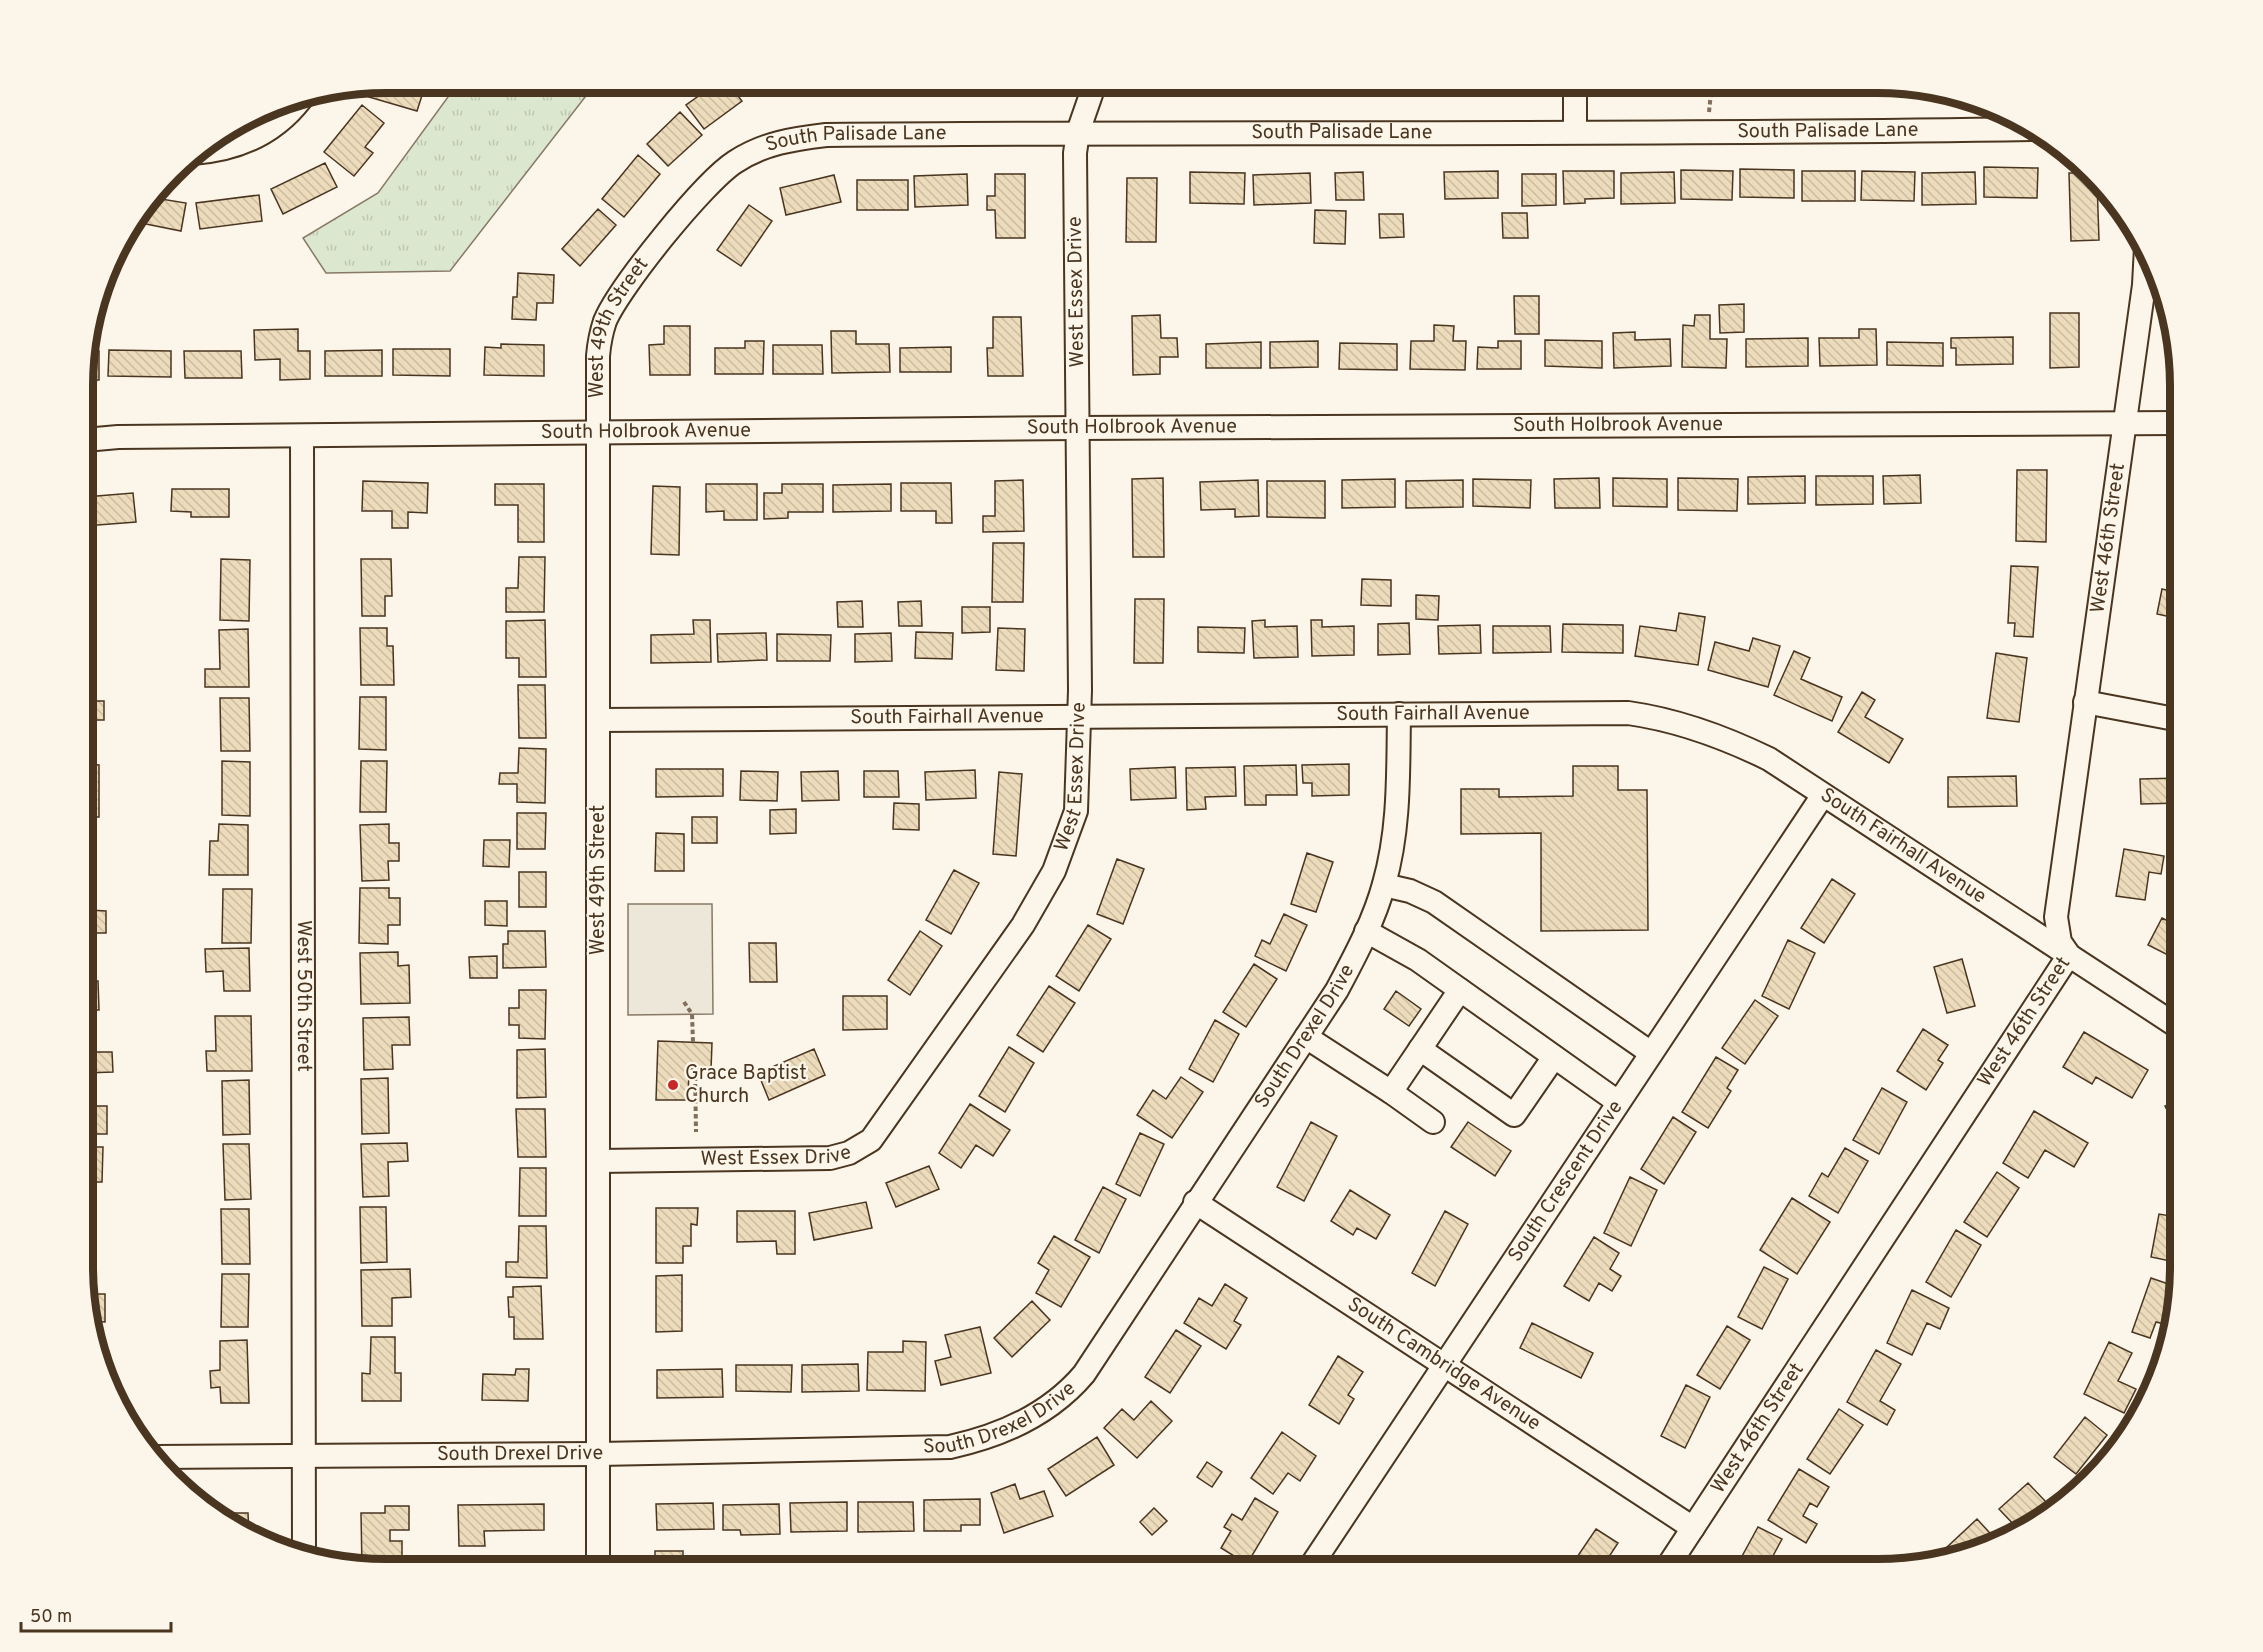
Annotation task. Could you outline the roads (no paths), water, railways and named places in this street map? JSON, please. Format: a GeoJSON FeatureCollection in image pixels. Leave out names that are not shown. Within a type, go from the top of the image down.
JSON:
{"type":"FeatureCollection","features":[{"type":"Feature","properties":{"kind":"street","name":"West Essex Drive"},"geometry":{"type":"LineString","coordinates":[[598,1161],[830,1158],[849,1153],[871,1140],[1023,925],[1054,871],[1076,811],[1079,717],[1075,165],[1078,132],[1092,93]]}},
{"type":"Feature","properties":{"kind":"street"},"geometry":{"type":"LineString","coordinates":[[1575,93],[1575,132]]}},
{"type":"Feature","properties":{"kind":"street"},"geometry":{"type":"LineString","coordinates":[[214,150],[252,140],[281,122],[292,109]]}},
{"type":"Feature","properties":{"kind":"street","name":"South Palisade Lane"},"geometry":{"type":"LineString","coordinates":[[681,217],[723,170],[767,145],[785,140],[826,135],[2018,129]]}},
{"type":"Feature","properties":{"kind":"street","name":"West 49th Street"},"geometry":{"type":"LineString","coordinates":[[598,1559],[598,357],[600,337],[606,320],[621,295],[681,217]]}},
{"type":"Feature","properties":{"kind":"street","name":"West 46th Street"},"geometry":{"type":"LineString","coordinates":[[1673,1559],[2069,955],[2060,942],[2056,917],[2145,267]]}},
{"type":"Feature","properties":{"kind":"street","name":"South Holbrook Avenue"},"geometry":{"type":"LineString","coordinates":[[93,440],[118,437],[1078,428],[2170,423]]}},
{"type":"Feature","properties":{"kind":"street","name":"West 50th Street"},"geometry":{"type":"LineString","coordinates":[[302,436],[304,1547]]}},
{"type":"Feature","properties":{"kind":"street"},"geometry":{"type":"LineString","coordinates":[[2085,702],[2170,718]]}},
{"type":"Feature","properties":{"kind":"street","name":"South Fairhall Avenue"},"geometry":{"type":"LineString","coordinates":[[598,720],[1628,713],[1655,717],[1721,736],[1769,759],[2170,1021]]}},
{"type":"Feature","properties":{"kind":"street","name":"South Drexel Drive"},"geometry":{"type":"LineString","coordinates":[[164,1457],[599,1454],[950,1447],[992,1436],[1054,1404],[1073,1387],[1337,990],[1366,932],[1384,885],[1396,827],[1399,714]]}},
{"type":"Feature","properties":{"kind":"street","name":"South Crescent Drive"},"geometry":{"type":"LineString","coordinates":[[1316,1559],[1823,795]]}},
{"type":"Feature","properties":{"kind":"street"},"geometry":{"type":"LineString","coordinates":[[1384,885],[1410,891],[1434,902],[1651,1053]]}},
{"type":"Feature","properties":{"kind":"street"},"geometry":{"type":"LineString","coordinates":[[1366,932],[1419,960],[1618,1102]]}},
{"type":"Feature","properties":{"kind":"street"},"geometry":{"type":"LineString","coordinates":[[1391,1092],[1460,990]]}},
{"type":"Feature","properties":{"kind":"street"},"geometry":{"type":"LineString","coordinates":[[1305,1037],[1433,1122]]}},
{"type":"Feature","properties":{"kind":"street"},"geometry":{"type":"LineString","coordinates":[[1420,1049],[1515,1115],[1554,1057]]}},
{"type":"Feature","properties":{"kind":"street","name":"South Cambridge Avenue"},"geometry":{"type":"LineString","coordinates":[[1195,1202],[1442,1366],[1693,1528]]}},
{"type":"Feature","properties":{"kind":"place","name":"Grace Baptist Church"},"geometry":{"type":"Point","coordinates":[673,1085]}}]}
